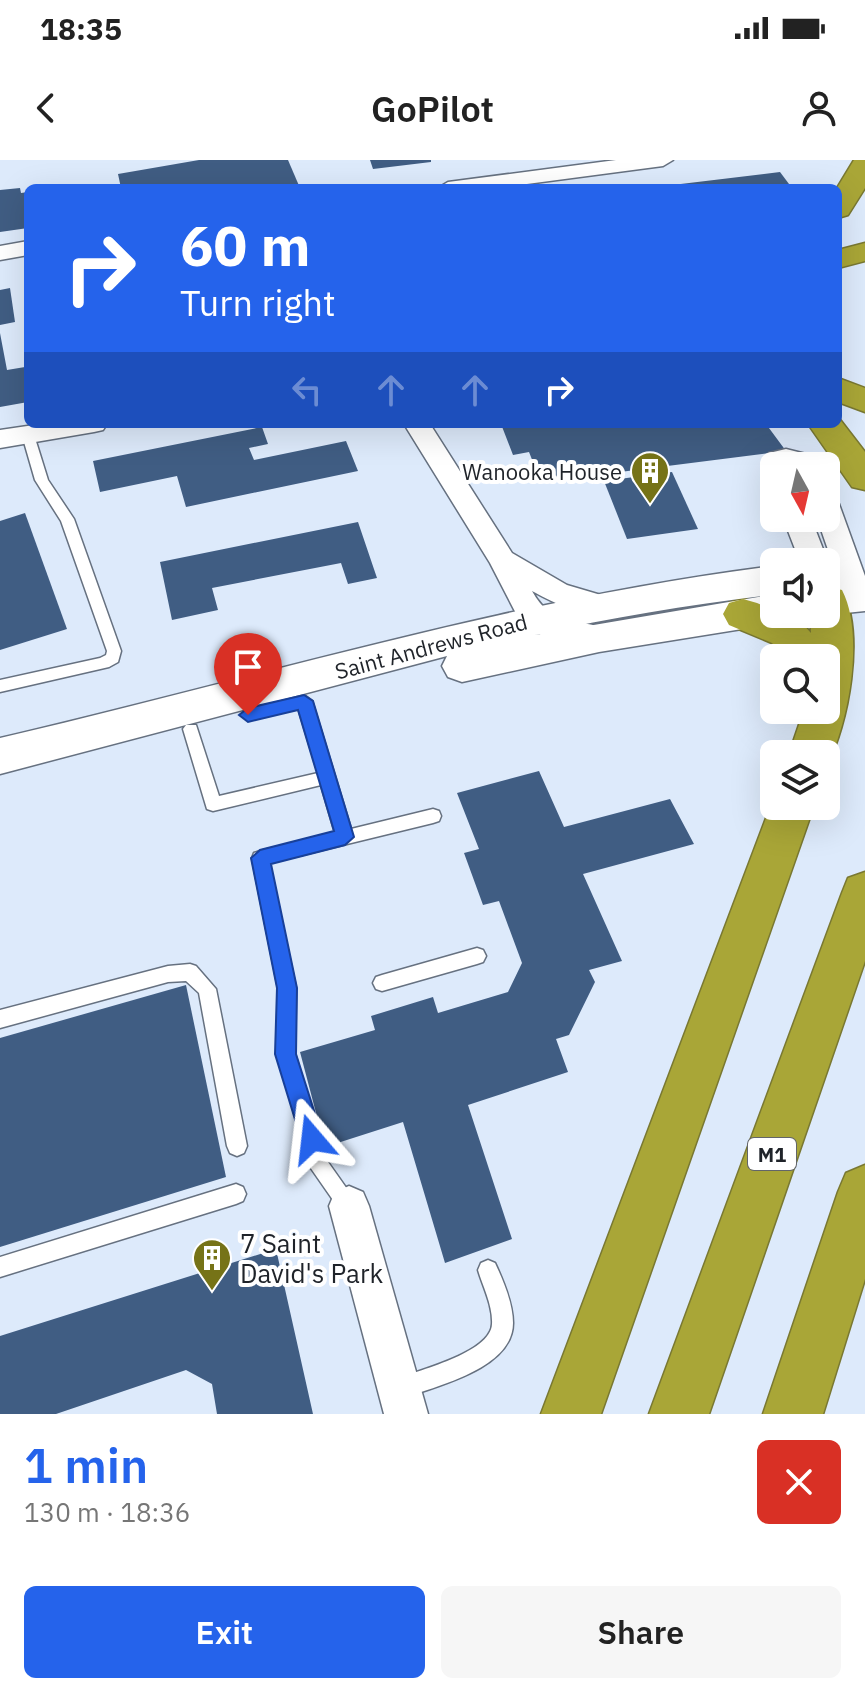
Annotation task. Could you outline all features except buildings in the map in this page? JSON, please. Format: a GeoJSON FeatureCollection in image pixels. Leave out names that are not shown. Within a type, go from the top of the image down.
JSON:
{"type":"FeatureCollection","features":[{"type":"Feature","properties":{"kind":"highway"},"geometry":{"type":"LineString","coordinates":[[842,202],[865,165]]}},
{"type":"Feature","properties":{"kind":"highway"},"geometry":{"type":"LineString","coordinates":[[842,258],[865,252]]}},
{"type":"Feature","properties":{"kind":"highway"},"geometry":{"type":"LineString","coordinates":[[842,391],[865,401]]}},
{"type":"Feature","properties":{"kind":"highway"},"geometry":{"type":"LineString","coordinates":[[828,428],[865,478]]}},
{"type":"Feature","properties":{"kind":"highway"},"geometry":{"type":"LineString","coordinates":[[759,611],[798,644]]}},
{"type":"Feature","properties":{"kind":"highway"},"geometry":{"type":"LineString","coordinates":[[571,1414],[787,820]]}},
{"type":"Feature","properties":{"kind":"highway","name":"M1"},"geometry":{"type":"LineString","coordinates":[[679,1414],[865,893]]}},
{"type":"Feature","properties":{"kind":"highway"},"geometry":{"type":"LineString","coordinates":[[793,1414],[865,1192]]}},
{"type":"Feature","properties":{"kind":"main road","name":"Saint Andrews Road"},"geometry":{"type":"LineString","coordinates":[[0,774],[304,701],[600,622],[715,586],[760,581]]}},
{"type":"Feature","properties":{"kind":"main road","name":"Saint Andrews Road"},"geometry":{"type":"LineString","coordinates":[[0,756],[533,619],[600,622],[759,611]]}},
{"type":"Feature","properties":{"kind":"street"},"geometry":{"type":"LineString","coordinates":[[479,184],[663,160]]}},
{"type":"Feature","properties":{"kind":"street"},"geometry":{"type":"LineString","coordinates":[[0,253],[24,249]]}},
{"type":"Feature","properties":{"kind":"street"},"geometry":{"type":"LineString","coordinates":[[0,439],[70,428]]}},
{"type":"Feature","properties":{"kind":"street"},"geometry":{"type":"LineString","coordinates":[[422,428],[441,466],[502,560],[533,619]]}},
{"type":"Feature","properties":{"kind":"street"},"geometry":{"type":"LineString","coordinates":[[502,560],[600,622]]}},
{"type":"Feature","properties":{"kind":"street"},"geometry":{"type":"LineString","coordinates":[[349,1206],[403,1401]]}},
{"type":"Feature","properties":{"kind":"lane"},"geometry":{"type":"LineString","coordinates":[[0,686],[104,663],[113,658],[114,651],[67,519],[52,502],[34,467],[28,435]]}},
{"type":"Feature","properties":{"kind":"lane"},"geometry":{"type":"LineString","coordinates":[[304,701],[345,837]]}},
{"type":"Feature","properties":{"kind":"lane"},"geometry":{"type":"LineString","coordinates":[[191,729],[213,804],[327,777]]}},
{"type":"Feature","properties":{"kind":"lane"},"geometry":{"type":"LineString","coordinates":[[349,1206],[320,1167],[286,1054],[287,988],[260,858],[433,816]]}},
{"type":"Feature","properties":{"kind":"lane"},"geometry":{"type":"LineString","coordinates":[[382,983],[477,956]]}},
{"type":"Feature","properties":{"kind":"lane"},"geometry":{"type":"LineString","coordinates":[[0,1019],[168,974],[190,972],[207,989],[237,1146]]}},
{"type":"Feature","properties":{"kind":"lane"},"geometry":{"type":"LineString","coordinates":[[0,1267],[236,1194]]}},
{"type":"Feature","properties":{"kind":"lane"},"geometry":{"type":"LineString","coordinates":[[403,1401],[490,1352],[501,1341],[504,1324],[488,1270]]}},
{"type":"Feature","properties":{"kind":"place","name":"Wanooka House"},"geometry":{"type":"Point","coordinates":[650,505]}},
{"type":"Feature","properties":{"kind":"place","name":"7 Saint David's Park"},"geometry":{"type":"Point","coordinates":[212,1292]}},
{"type":"Feature","properties":{"kind":"route"},"geometry":{"type":"LineString","coordinates":[[248,715],[304,701],[345,837],[260,858],[287,988],[286,1054],[312,1139]]}}]}
